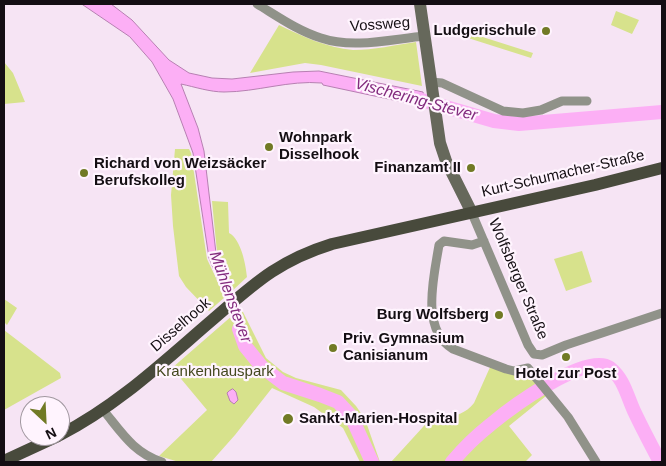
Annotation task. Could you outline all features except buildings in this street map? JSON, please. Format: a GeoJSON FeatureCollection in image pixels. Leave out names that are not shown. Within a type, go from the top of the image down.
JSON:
{"type":"FeatureCollection","features":[{"type":"Feature","properties":{"kind":"main road","name":"Wolfsberger Straße"},"geometry":{"type":"LineString","coordinates":[[420,4],[440,143],[446,161],[471,211]]}},
{"type":"Feature","properties":{"kind":"main road","name":"Kurt-Schumacher-Straße"},"geometry":{"type":"LineString","coordinates":[[471,211],[662,168]]}},
{"type":"Feature","properties":{"kind":"main road","name":"Disselhook"},"geometry":{"type":"LineString","coordinates":[[70,430],[104,411],[137,385],[234,300],[273,269],[308,251],[471,211]]}},
{"type":"Feature","properties":{"kind":"main road","name":"Disselhook"},"geometry":{"type":"LineString","coordinates":[[4,461],[37,446]]}},
{"type":"Feature","properties":{"kind":"street","name":"Vossweg"},"geometry":{"type":"LineString","coordinates":[[257,4],[322,39],[340,42],[360,42],[425,36]]}},
{"type":"Feature","properties":{"kind":"street"},"geometry":{"type":"LineString","coordinates":[[432,85],[442,83],[503,111],[523,113],[541,110],[562,101],[587,101]]}},
{"type":"Feature","properties":{"kind":"street","name":"Wolfsberger Straße"},"geometry":{"type":"LineString","coordinates":[[471,211],[528,345],[534,354],[528,368]]}},
{"type":"Feature","properties":{"kind":"street"},"geometry":{"type":"LineString","coordinates":[[484,241],[472,245],[444,242],[439,245],[430,311],[439,335],[446,345],[453,349],[506,369],[514,371],[528,368],[568,417],[596,462]]}},
{"type":"Feature","properties":{"kind":"street"},"geometry":{"type":"LineString","coordinates":[[534,354],[542,355],[566,345],[662,313]]}},
{"type":"Feature","properties":{"kind":"street"},"geometry":{"type":"LineString","coordinates":[[104,411],[147,460],[162,462]]}},
{"type":"Feature","properties":{"kind":"green space"},"geometry":{"type":"Polygon","coordinates":[[[616,11],[639,20],[632,34],[611,25],[616,11]]]}},
{"type":"Feature","properties":{"kind":"green space"},"geometry":{"type":"Polygon","coordinates":[[[279,25],[315,41],[343,49],[369,49],[416,42],[422,86],[305,63],[250,73],[279,25]]]}},
{"type":"Feature","properties":{"kind":"green space"},"geometry":{"type":"Polygon","coordinates":[[[470,33],[533,53],[531,58],[468,38],[470,33]]]}},
{"type":"Feature","properties":{"kind":"green space"},"geometry":{"type":"Polygon","coordinates":[[[4,62],[13,73],[25,102],[4,104],[4,62]]]}},
{"type":"Feature","properties":{"kind":"green space"},"geometry":{"type":"Polygon","coordinates":[[[175,149],[189,149],[191,153],[207,259],[225,297],[209,311],[186,287],[179,276],[171,195],[175,149]]]}},
{"type":"Feature","properties":{"kind":"green space"},"geometry":{"type":"Polygon","coordinates":[[[212,201],[228,202],[229,233],[240,246],[245,266],[247,277],[231,292],[221,268],[217,252],[212,201]]]}},
{"type":"Feature","properties":{"kind":"green space"},"geometry":{"type":"Polygon","coordinates":[[[582,251],[592,282],[566,291],[554,259],[582,251]]]}},
{"type":"Feature","properties":{"kind":"green space"},"geometry":{"type":"Polygon","coordinates":[[[4,299],[17,308],[7,325],[4,322],[4,299]]]}},
{"type":"Feature","properties":{"kind":"green space","name":"Krankenhauspark"},"geometry":{"type":"Polygon","coordinates":[[[241,308],[266,358],[283,372],[296,378],[341,390],[356,406],[365,419],[380,462],[360,462],[343,428],[314,407],[272,388],[211,462],[179,462],[159,456],[207,410],[172,368],[241,308]]]}},
{"type":"Feature","properties":{"kind":"green space"},"geometry":{"type":"Polygon","coordinates":[[[4,330],[60,373],[61,378],[29,396],[20,396],[20,401],[4,410],[4,330]]]}},
{"type":"Feature","properties":{"kind":"green space"},"geometry":{"type":"Polygon","coordinates":[[[491,365],[525,371],[540,388],[503,413],[449,462],[391,462],[433,416],[445,417],[466,411],[474,403],[491,365]]]}},
{"type":"Feature","properties":{"kind":"green space"},"geometry":{"type":"Polygon","coordinates":[[[542,391],[546,396],[509,426],[532,455],[525,462],[454,462],[507,415],[542,391]]]}},
{"type":"Feature","properties":{"kind":"water"},"geometry":{"type":"Polygon","coordinates":[[[82,4],[111,4],[132,20],[169,60],[189,73],[212,78],[232,79],[319,71],[423,92],[426,107],[323,85],[322,83],[297,83],[224,92],[181,84],[198,128],[204,151],[219,268],[245,346],[209,258],[193,153],[173,99],[152,62],[130,37],[82,4]]]}},
{"type":"Feature","properties":{"kind":"water"},"geometry":{"type":"Polygon","coordinates":[[[233,389],[238,400],[234,404],[230,401],[227,393],[233,389]]]}},
{"type":"Feature","properties":{"kind":"waterway","name":"Vischering-Stever"},"geometry":{"type":"LineString","coordinates":[[408,96],[494,121],[519,124],[662,112]]}},
{"type":"Feature","properties":{"kind":"waterway","name":"Mühlenstever"},"geometry":{"type":"LineString","coordinates":[[239,329],[245,346],[262,367],[283,383],[338,402],[351,416],[372,462]]}},
{"type":"Feature","properties":{"kind":"waterway","name":"Mühlenstever"},"geometry":{"type":"LineString","coordinates":[[452,462],[485,429],[530,395],[567,374],[584,367],[599,365],[610,368],[619,377],[660,462]]}},
{"type":"Feature","properties":{"kind":"place","name":"Ludgerischule"},"geometry":{"type":"Point","coordinates":[546,31]}},
{"type":"Feature","properties":{"kind":"place","name":"Wohnpark Disselhook"},"geometry":{"type":"Point","coordinates":[269,147]}},
{"type":"Feature","properties":{"kind":"place","name":"Finanzamt II"},"geometry":{"type":"Point","coordinates":[471,168]}},
{"type":"Feature","properties":{"kind":"place","name":"Richard von Weizsäcker Berufskolleg"},"geometry":{"type":"Point","coordinates":[84,173]}},
{"type":"Feature","properties":{"kind":"place","name":"Burg Wolfsberg"},"geometry":{"type":"Point","coordinates":[499,315]}},
{"type":"Feature","properties":{"kind":"place","name":"Priv. Gymnasium Canisianum"},"geometry":{"type":"Point","coordinates":[333,348]}},
{"type":"Feature","properties":{"kind":"place","name":"Hotel zur Post"},"geometry":{"type":"Point","coordinates":[566,357]}},
{"type":"Feature","properties":{"kind":"place","name":"Sankt-Marien-Hospital"},"geometry":{"type":"Point","coordinates":[288,419]}}]}
